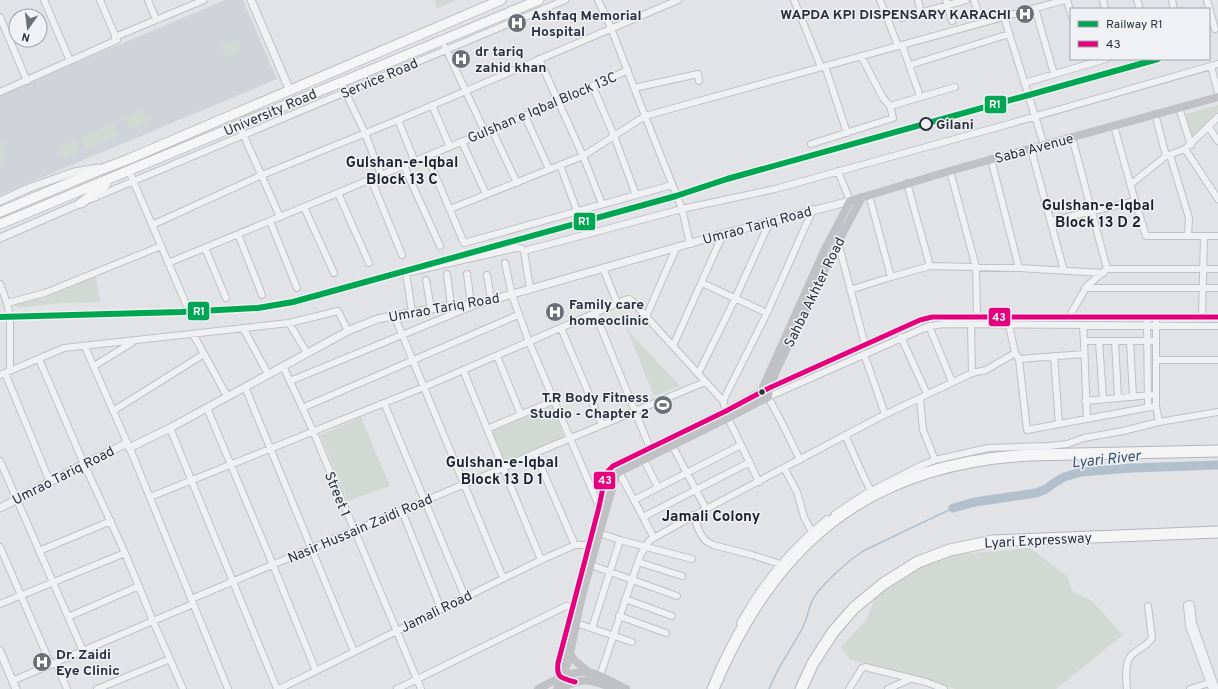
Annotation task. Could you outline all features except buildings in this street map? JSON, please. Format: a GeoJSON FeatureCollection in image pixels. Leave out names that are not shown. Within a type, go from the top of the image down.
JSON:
{"type":"FeatureCollection","features":[{"type":"Feature","properties":{"kind":"highway"},"geometry":{"type":"LineString","coordinates":[[713,689],[720,672],[748,618],[773,581],[792,558],[814,536],[842,514],[860,502],[887,488],[934,470],[970,462],[1000,458],[1030,455],[1218,450]]}},
{"type":"Feature","properties":{"kind":"highway","name":"Lyari Expressway"},"geometry":{"type":"LineString","coordinates":[[801,689],[813,663],[833,632],[854,608],[883,584],[918,562],[950,550],[993,541],[1218,532]]}},
{"type":"Feature","properties":{"kind":"main road","name":"University Road"},"geometry":{"type":"LineString","coordinates":[[0,212],[290,91],[501,0]]}},
{"type":"Feature","properties":{"kind":"main road","name":"University Road"},"geometry":{"type":"LineString","coordinates":[[0,224],[539,0]]}},
{"type":"Feature","properties":{"kind":"main road","name":"Saba Avenue"},"geometry":{"type":"LineString","coordinates":[[850,201],[991,159],[1218,97]]}},
{"type":"Feature","properties":{"kind":"main road"},"geometry":{"type":"LineString","coordinates":[[81,203],[117,176]]}},
{"type":"Feature","properties":{"kind":"main road","name":"Sahba Akhter Road"},"geometry":{"type":"LineString","coordinates":[[775,366],[838,242],[865,196]]}},
{"type":"Feature","properties":{"kind":"main road","name":"Sahba Akhter Road"},"geometry":{"type":"LineString","coordinates":[[767,392],[775,366],[824,251],[850,201]]}},
{"type":"Feature","properties":{"kind":"main road"},"geometry":{"type":"LineString","coordinates":[[575,682],[562,678],[557,673],[603,508],[616,475],[767,392]]}},
{"type":"Feature","properties":{"kind":"main road"},"geometry":{"type":"LineString","coordinates":[[558,689],[576,623],[576,608],[591,565],[593,546],[599,533],[606,473],[613,466],[650,448],[727,415]]}},
{"type":"Feature","properties":{"kind":"main road"},"geometry":{"type":"LineString","coordinates":[[569,653],[574,660],[590,673]]}},
{"type":"Feature","properties":{"kind":"main road"},"geometry":{"type":"LineString","coordinates":[[538,689],[572,674],[590,673],[600,676],[626,689]]}},
{"type":"Feature","properties":{"kind":"main road"},"geometry":{"type":"LineString","coordinates":[[558,689],[582,680],[595,682],[615,689]]}},
{"type":"Feature","properties":{"kind":"street"},"geometry":{"type":"LineString","coordinates":[[44,0],[70,60]]}},
{"type":"Feature","properties":{"kind":"street"},"geometry":{"type":"LineString","coordinates":[[0,92],[117,40],[100,0]]}},
{"type":"Feature","properties":{"kind":"street"},"geometry":{"type":"LineString","coordinates":[[148,0],[156,20]]}},
{"type":"Feature","properties":{"kind":"street"},"geometry":{"type":"LineString","coordinates":[[116,37],[193,2],[204,0]]}},
{"type":"Feature","properties":{"kind":"street"},"geometry":{"type":"LineString","coordinates":[[251,0],[290,91]]}},
{"type":"Feature","properties":{"kind":"street","name":"Service Road"},"geometry":{"type":"LineString","coordinates":[[81,203],[565,0]]}},
{"type":"Feature","properties":{"kind":"street"},"geometry":{"type":"LineString","coordinates":[[598,0],[628,70],[682,209],[690,244]]}},
{"type":"Feature","properties":{"kind":"street"},"geometry":{"type":"LineString","coordinates":[[152,224],[262,175],[398,120],[678,0]]}},
{"type":"Feature","properties":{"kind":"street"},"geometry":{"type":"LineString","coordinates":[[794,0],[823,67],[847,133]]}},
{"type":"Feature","properties":{"kind":"street"},"geometry":{"type":"LineString","coordinates":[[880,0],[900,46],[910,64],[920,96]]}},
{"type":"Feature","properties":{"kind":"street"},"geometry":{"type":"LineString","coordinates":[[918,0],[921,13]]}},
{"type":"Feature","properties":{"kind":"street"},"geometry":{"type":"LineString","coordinates":[[902,18],[921,13],[947,3],[966,0]]}},
{"type":"Feature","properties":{"kind":"street"},"geometry":{"type":"LineString","coordinates":[[974,0],[978,13]]}},
{"type":"Feature","properties":{"kind":"street"},"geometry":{"type":"LineString","coordinates":[[450,209],[583,156],[645,116],[1066,0],[1070,11]]}},
{"type":"Feature","properties":{"kind":"street"},"geometry":{"type":"LineString","coordinates":[[947,3],[952,21]]}},
{"type":"Feature","properties":{"kind":"street"},"geometry":{"type":"LineString","coordinates":[[1035,8],[1054,74]]}},
{"type":"Feature","properties":{"kind":"street"},"geometry":{"type":"LineString","coordinates":[[1210,12],[1214,29]]}},
{"type":"Feature","properties":{"kind":"street"},"geometry":{"type":"LineString","coordinates":[[0,17],[27,81]]}},
{"type":"Feature","properties":{"kind":"street"},"geometry":{"type":"LineString","coordinates":[[1004,17],[1044,145]]}},
{"type":"Feature","properties":{"kind":"street"},"geometry":{"type":"LineString","coordinates":[[910,64],[1009,34]]}},
{"type":"Feature","properties":{"kind":"street"},"geometry":{"type":"LineString","coordinates":[[442,40],[485,132]]}},
{"type":"Feature","properties":{"kind":"street"},"geometry":{"type":"LineString","coordinates":[[811,144],[893,118],[890,106],[883,98],[861,56]]}},
{"type":"Feature","properties":{"kind":"street"},"geometry":{"type":"LineString","coordinates":[[539,59],[583,156],[602,204]]}},
{"type":"Feature","properties":{"kind":"street"},"geometry":{"type":"LineString","coordinates":[[1024,83],[1054,74],[1085,62],[1099,60]]}},
{"type":"Feature","properties":{"kind":"street"},"geometry":{"type":"LineString","coordinates":[[524,252],[682,209],[775,189],[1215,65],[1218,93]]}},
{"type":"Feature","properties":{"kind":"street","name":"Gulshan e Iqbal Block 13C"},"geometry":{"type":"LineString","coordinates":[[168,263],[492,130],[593,87],[628,70]]}},
{"type":"Feature","properties":{"kind":"street"},"geometry":{"type":"LineString","coordinates":[[634,88],[698,74],[699,80]]}},
{"type":"Feature","properties":{"kind":"street"},"geometry":{"type":"LineString","coordinates":[[341,83],[365,133],[381,175]]}},
{"type":"Feature","properties":{"kind":"street"},"geometry":{"type":"LineString","coordinates":[[593,87],[614,136],[636,194]]}},
{"type":"Feature","properties":{"kind":"street"},"geometry":{"type":"LineString","coordinates":[[890,106],[955,87]]}},
{"type":"Feature","properties":{"kind":"street"},"geometry":{"type":"LineString","coordinates":[[432,105],[450,147]]}},
{"type":"Feature","properties":{"kind":"street"},"geometry":{"type":"LineString","coordinates":[[1179,108],[1191,145]]}},
{"type":"Feature","properties":{"kind":"street"},"geometry":{"type":"LineString","coordinates":[[1155,114],[1189,218],[1188,236]]}},
{"type":"Feature","properties":{"kind":"street"},"geometry":{"type":"LineString","coordinates":[[525,116],[549,170]]}},
{"type":"Feature","properties":{"kind":"street"},"geometry":{"type":"LineString","coordinates":[[1131,184],[1168,155],[1185,149],[1191,145],[1218,117]]}},
{"type":"Feature","properties":{"kind":"street"},"geometry":{"type":"LineString","coordinates":[[398,120],[415,162]]}},
{"type":"Feature","properties":{"kind":"street"},"geometry":{"type":"LineString","coordinates":[[239,125],[280,217]]}},
{"type":"Feature","properties":{"kind":"street"},"geometry":{"type":"LineString","coordinates":[[1114,126],[1131,184],[1134,201],[1146,236],[1218,236]]}},
{"type":"Feature","properties":{"kind":"street"},"geometry":{"type":"LineString","coordinates":[[1208,126],[1218,140]]}},
{"type":"Feature","properties":{"kind":"street"},"geometry":{"type":"LineString","coordinates":[[492,130],[517,182]]}},
{"type":"Feature","properties":{"kind":"street"},"geometry":{"type":"LineString","coordinates":[[1072,137],[1092,210],[1105,271]]}},
{"type":"Feature","properties":{"kind":"street"},"geometry":{"type":"LineString","coordinates":[[462,142],[486,194]]}},
{"type":"Feature","properties":{"kind":"street"},"geometry":{"type":"LineString","coordinates":[[1031,149],[1064,270]]}},
{"type":"Feature","properties":{"kind":"street"},"geometry":{"type":"LineString","coordinates":[[1185,149],[1218,199]]}},
{"type":"Feature","properties":{"kind":"street"},"geometry":{"type":"LineString","coordinates":[[427,156],[464,243],[672,185]]}},
{"type":"Feature","properties":{"kind":"street"},"geometry":{"type":"LineString","coordinates":[[991,159],[1018,268]]}},
{"type":"Feature","properties":{"kind":"street"},"geometry":{"type":"LineString","coordinates":[[560,165],[577,211]]}},
{"type":"Feature","properties":{"kind":"street"},"geometry":{"type":"LineString","coordinates":[[404,166],[440,246]]}},
{"type":"Feature","properties":{"kind":"street"},"geometry":{"type":"LineString","coordinates":[[0,201],[29,188],[74,172],[109,167]]}},
{"type":"Feature","properties":{"kind":"street"},"geometry":{"type":"LineString","coordinates":[[129,171],[186,304]]}},
{"type":"Feature","properties":{"kind":"street"},"geometry":{"type":"LineString","coordinates":[[838,171],[850,201]]}},
{"type":"Feature","properties":{"kind":"street"},"geometry":{"type":"LineString","coordinates":[[950,171],[976,267],[977,316]]}},
{"type":"Feature","properties":{"kind":"street"},"geometry":{"type":"LineString","coordinates":[[371,179],[402,255]]}},
{"type":"Feature","properties":{"kind":"street"},"geometry":{"type":"LineString","coordinates":[[907,183],[930,266]]}},
{"type":"Feature","properties":{"kind":"street"},"geometry":{"type":"LineString","coordinates":[[338,193],[369,263]]}},
{"type":"Feature","properties":{"kind":"street"},"geometry":{"type":"LineString","coordinates":[[865,196],[891,276]]}},
{"type":"Feature","properties":{"kind":"street","name":"Umrao Tariq Road"},"geometry":{"type":"LineString","coordinates":[[0,508],[84,464],[170,428],[348,331],[377,319],[431,308],[481,303],[770,221],[850,201]]}},
{"type":"Feature","properties":{"kind":"street"},"geometry":{"type":"LineString","coordinates":[[1051,221],[1134,201]]}},
{"type":"Feature","properties":{"kind":"street"},"geometry":{"type":"LineString","coordinates":[[0,238],[81,203]]}},
{"type":"Feature","properties":{"kind":"street"},"geometry":{"type":"LineString","coordinates":[[304,207],[334,273]]}},
{"type":"Feature","properties":{"kind":"street"},"geometry":{"type":"LineString","coordinates":[[723,402],[767,313],[813,210]]}},
{"type":"Feature","properties":{"kind":"street"},"geometry":{"type":"LineString","coordinates":[[270,221],[297,288]]}},
{"type":"Feature","properties":{"kind":"street"},"geometry":{"type":"LineString","coordinates":[[698,374],[735,299],[770,221]]}},
{"type":"Feature","properties":{"kind":"street"},"geometry":{"type":"LineString","coordinates":[[238,234],[262,295]]}},
{"type":"Feature","properties":{"kind":"street"},"geometry":{"type":"LineString","coordinates":[[673,346],[723,234]]}},
{"type":"Feature","properties":{"kind":"street"},"geometry":{"type":"LineString","coordinates":[[1202,317],[1204,288],[1204,236]]}},
{"type":"Feature","properties":{"kind":"street"},"geometry":{"type":"LineString","coordinates":[[838,242],[865,345]]}},
{"type":"Feature","properties":{"kind":"street"},"geometry":{"type":"LineString","coordinates":[[7,303],[45,293],[161,246]]}},
{"type":"Feature","properties":{"kind":"street"},"geometry":{"type":"LineString","coordinates":[[205,248],[226,298]]}},
{"type":"Feature","properties":{"kind":"street"},"geometry":{"type":"LineString","coordinates":[[412,312],[405,276],[409,271],[516,248],[521,248],[524,252],[530,289]]}},
{"type":"Feature","properties":{"kind":"street"},"geometry":{"type":"LineString","coordinates":[[646,317],[676,248]]}},
{"type":"Feature","properties":{"kind":"street"},"geometry":{"type":"LineString","coordinates":[[506,264],[512,295],[528,342],[569,439],[603,508]]}},
{"type":"Feature","properties":{"kind":"street"},"geometry":{"type":"LineString","coordinates":[[850,290],[891,276],[930,266],[1105,271],[1218,270]]}},
{"type":"Feature","properties":{"kind":"street"},"geometry":{"type":"LineString","coordinates":[[604,268],[617,303]]}},
{"type":"Feature","properties":{"kind":"street"},"geometry":{"type":"LineString","coordinates":[[1069,317],[1086,288],[1105,271]]}},
{"type":"Feature","properties":{"kind":"street"},"geometry":{"type":"LineString","coordinates":[[447,274],[451,306]]}},
{"type":"Feature","properties":{"kind":"street"},"geometry":{"type":"LineString","coordinates":[[467,274],[471,304]]}},
{"type":"Feature","properties":{"kind":"street"},"geometry":{"type":"LineString","coordinates":[[487,275],[491,300]]}},
{"type":"Feature","properties":{"kind":"street"},"geometry":{"type":"LineString","coordinates":[[426,280],[431,308]]}},
{"type":"Feature","properties":{"kind":"street"},"geometry":{"type":"LineString","coordinates":[[702,283],[767,313]]}},
{"type":"Feature","properties":{"kind":"street"},"geometry":{"type":"LineString","coordinates":[[0,284],[10,317],[5,373],[50,482]]}},
{"type":"Feature","properties":{"kind":"street"},"geometry":{"type":"LineString","coordinates":[[1086,288],[1218,288]]}},
{"type":"Feature","properties":{"kind":"street"},"geometry":{"type":"LineString","coordinates":[[150,497],[424,387],[629,299],[723,402],[727,415],[759,482]]}},
{"type":"Feature","properties":{"kind":"street"},"geometry":{"type":"LineString","coordinates":[[290,381],[481,303]]}},
{"type":"Feature","properties":{"kind":"street"},"geometry":{"type":"LineString","coordinates":[[5,373],[64,348],[85,347],[290,323],[338,311],[348,331]]}},
{"type":"Feature","properties":{"kind":"street"},"geometry":{"type":"LineString","coordinates":[[595,313],[650,448]]}},
{"type":"Feature","properties":{"kind":"street"},"geometry":{"type":"LineString","coordinates":[[394,315],[503,578]]}},
{"type":"Feature","properties":{"kind":"street"},"geometry":{"type":"LineString","coordinates":[[302,408],[518,315]]}},
{"type":"Feature","properties":{"kind":"street"},"geometry":{"type":"LineString","coordinates":[[1148,316],[1148,407]]}},
{"type":"Feature","properties":{"kind":"street"},"geometry":{"type":"LineString","coordinates":[[1156,316],[1156,406],[1159,422]]}},
{"type":"Feature","properties":{"kind":"street"},"geometry":{"type":"LineString","coordinates":[[767,392],[920,320],[932,317],[1218,317]]}},
{"type":"Feature","properties":{"kind":"street"},"geometry":{"type":"LineString","coordinates":[[290,323],[307,353]]}},
{"type":"Feature","properties":{"kind":"street"},"geometry":{"type":"LineString","coordinates":[[767,392],[936,324],[1218,326]]}},
{"type":"Feature","properties":{"kind":"street"},"geometry":{"type":"LineString","coordinates":[[971,324],[972,373]]}},
{"type":"Feature","properties":{"kind":"street"},"geometry":{"type":"LineString","coordinates":[[1009,325],[1017,356],[1027,430],[1156,406]]}},
{"type":"Feature","properties":{"kind":"street"},"geometry":{"type":"LineString","coordinates":[[929,326],[952,382]]}},
{"type":"Feature","properties":{"kind":"street"},"geometry":{"type":"LineString","coordinates":[[1083,326],[1087,419]]}},
{"type":"Feature","properties":{"kind":"street"},"geometry":{"type":"LineString","coordinates":[[244,328],[268,374]]}},
{"type":"Feature","properties":{"kind":"street"},"geometry":{"type":"LineString","coordinates":[[560,328],[602,425]]}},
{"type":"Feature","properties":{"kind":"street"},"geometry":{"type":"LineString","coordinates":[[193,334],[227,396]]}},
{"type":"Feature","properties":{"kind":"street"},"geometry":{"type":"LineString","coordinates":[[902,337],[927,394]]}},
{"type":"Feature","properties":{"kind":"street"},"geometry":{"type":"LineString","coordinates":[[94,366],[135,341]]}},
{"type":"Feature","properties":{"kind":"street"},"geometry":{"type":"LineString","coordinates":[[1084,341],[1156,342]]}},
{"type":"Feature","properties":{"kind":"street"},"geometry":{"type":"LineString","coordinates":[[1099,341],[1103,399]]}},
{"type":"Feature","properties":{"kind":"street"},"geometry":{"type":"LineString","coordinates":[[1115,341],[1118,398]]}},
{"type":"Feature","properties":{"kind":"street"},"geometry":{"type":"LineString","coordinates":[[1130,341],[1133,397]]}},
{"type":"Feature","properties":{"kind":"street"},"geometry":{"type":"LineString","coordinates":[[85,347],[150,497],[228,689]]}},
{"type":"Feature","properties":{"kind":"street"},"geometry":{"type":"LineString","coordinates":[[113,411],[204,354]]}},
{"type":"Feature","properties":{"kind":"street"},"geometry":{"type":"LineString","coordinates":[[864,354],[885,414]]}},
{"type":"Feature","properties":{"kind":"street"},"geometry":{"type":"LineString","coordinates":[[600,676],[638,562],[650,540],[885,414],[972,373],[986,370],[1017,356],[1084,354]]}},
{"type":"Feature","properties":{"kind":"street"},"geometry":{"type":"LineString","coordinates":[[497,356],[521,414]]}},
{"type":"Feature","properties":{"kind":"street"},"geometry":{"type":"LineString","coordinates":[[1054,356],[1059,424]]}},
{"type":"Feature","properties":{"kind":"street"},"geometry":{"type":"LineString","coordinates":[[39,359],[84,464],[125,553],[183,689]]}},
{"type":"Feature","properties":{"kind":"street"},"geometry":{"type":"LineString","coordinates":[[1156,360],[1218,360]]}},
{"type":"Feature","properties":{"kind":"street","name":"Street 1"},"geometry":{"type":"LineString","coordinates":[[283,366],[313,432],[421,689]]}},
{"type":"Feature","properties":{"kind":"street"},"geometry":{"type":"LineString","coordinates":[[463,370],[541,560]]}},
{"type":"Feature","properties":{"kind":"street","name":"Nasir Hussain Zaidi Road"},"geometry":{"type":"LineString","coordinates":[[12,681],[153,621],[234,581],[706,382]]}},
{"type":"Feature","properties":{"kind":"street"},"geometry":{"type":"LineString","coordinates":[[245,387],[272,449],[354,652]]}},
{"type":"Feature","properties":{"kind":"street"},"geometry":{"type":"LineString","coordinates":[[767,392],[800,460]]}},
{"type":"Feature","properties":{"kind":"street"},"geometry":{"type":"LineString","coordinates":[[1086,400],[1156,394]]}},
{"type":"Feature","properties":{"kind":"street"},"geometry":{"type":"LineString","coordinates":[[920,398],[923,430],[935,460]]}},
{"type":"Feature","properties":{"kind":"street"},"geometry":{"type":"LineString","coordinates":[[487,429],[554,401]]}},
{"type":"Feature","properties":{"kind":"street"},"geometry":{"type":"LineString","coordinates":[[384,403],[465,597]]}},
{"type":"Feature","properties":{"kind":"street"},"geometry":{"type":"LineString","coordinates":[[207,408],[316,671]]}},
{"type":"Feature","properties":{"kind":"street"},"geometry":{"type":"LineString","coordinates":[[708,689],[733,635],[753,600],[780,564],[812,532],[845,506],[871,490],[935,460],[988,448],[1068,444],[1084,438],[1123,431],[1159,422],[1218,412]]}},
{"type":"Feature","properties":{"kind":"street"},"geometry":{"type":"LineString","coordinates":[[170,428],[278,689]]}},
{"type":"Feature","properties":{"kind":"street"},"geometry":{"type":"LineString","coordinates":[[846,435],[862,474],[871,490]]}},
{"type":"Feature","properties":{"kind":"street"},"geometry":{"type":"LineString","coordinates":[[672,445],[706,509]]}},
{"type":"Feature","properties":{"kind":"street"},"geometry":{"type":"LineString","coordinates":[[634,500],[741,445]]}},
{"type":"Feature","properties":{"kind":"street"},"geometry":{"type":"LineString","coordinates":[[535,453],[575,545]]}},
{"type":"Feature","properties":{"kind":"street"},"geometry":{"type":"LineString","coordinates":[[644,460],[658,487]]}},
{"type":"Feature","properties":{"kind":"street"},"geometry":{"type":"LineString","coordinates":[[0,461],[83,651]]}},
{"type":"Feature","properties":{"kind":"street"},"geometry":{"type":"LineString","coordinates":[[643,517],[750,462]]}},
{"type":"Feature","properties":{"kind":"street"},"geometry":{"type":"LineString","coordinates":[[784,468],[797,492],[804,518],[812,532]]}},
{"type":"Feature","properties":{"kind":"street"},"geometry":{"type":"LineString","coordinates":[[619,472],[654,538]]}},
{"type":"Feature","properties":{"kind":"street"},"geometry":{"type":"LineString","coordinates":[[402,511],[442,609]]}},
{"type":"Feature","properties":{"kind":"street"},"geometry":{"type":"LineString","coordinates":[[693,516],[706,541],[714,545],[780,564]]}},
{"type":"Feature","properties":{"kind":"street"},"geometry":{"type":"LineString","coordinates":[[39,551],[111,521]]}},
{"type":"Feature","properties":{"kind":"street"},"geometry":{"type":"LineString","coordinates":[[599,533],[692,559]]}},
{"type":"Feature","properties":{"kind":"street"},"geometry":{"type":"LineString","coordinates":[[592,628],[620,540]]}},
{"type":"Feature","properties":{"kind":"street","name":"Jamali Road"},"geometry":{"type":"LineString","coordinates":[[278,689],[541,560],[575,545],[593,546]]}},
{"type":"Feature","properties":{"kind":"street"},"geometry":{"type":"LineString","coordinates":[[0,547],[53,664],[67,689]]}},
{"type":"Feature","properties":{"kind":"street"},"geometry":{"type":"LineString","coordinates":[[0,604],[125,553]]}},
{"type":"Feature","properties":{"kind":"street"},"geometry":{"type":"LineString","coordinates":[[638,562],[682,576]]}},
{"type":"Feature","properties":{"kind":"street"},"geometry":{"type":"LineString","coordinates":[[591,565],[677,596]]}},
{"type":"Feature","properties":{"kind":"street"},"geometry":{"type":"LineString","coordinates":[[68,617],[139,586]]}},
{"type":"Feature","properties":{"kind":"street"},"geometry":{"type":"LineString","coordinates":[[625,599],[672,616]]}},
{"type":"Feature","properties":{"kind":"street"},"geometry":{"type":"LineString","coordinates":[[1190,689],[1211,686],[1189,626],[1187,605],[1189,604],[1191,606],[1193,623],[1216,689]]}},
{"type":"Feature","properties":{"kind":"street"},"geometry":{"type":"LineString","coordinates":[[397,689],[566,606],[576,608]]}},
{"type":"Feature","properties":{"kind":"street"},"geometry":{"type":"LineString","coordinates":[[1127,689],[1126,683],[1128,662],[1130,657],[1150,642],[1152,638],[1148,606]]}},
{"type":"Feature","properties":{"kind":"street"},"geometry":{"type":"LineString","coordinates":[[619,616],[666,633]]}},
{"type":"Feature","properties":{"kind":"street"},"geometry":{"type":"LineString","coordinates":[[576,623],[632,642]]}},
{"type":"Feature","properties":{"kind":"street"},"geometry":{"type":"LineString","coordinates":[[0,651],[16,689]]}},
{"type":"Feature","properties":{"kind":"street"},"geometry":{"type":"LineString","coordinates":[[97,689],[170,659]]}},
{"type":"Feature","properties":{"kind":"street"},"geometry":{"type":"LineString","coordinates":[[849,689],[864,667],[926,682],[944,689]]}},
{"type":"Feature","properties":{"kind":"street"},"geometry":{"type":"LineString","coordinates":[[888,689],[910,679]]}},
{"type":"Feature","properties":{"kind":"shaded area"},"geometry":{"type":"Polygon","coordinates":[[[225,0],[243,0],[277,79],[0,195],[0,95],[225,0]]]}},
{"type":"Feature","properties":{"kind":"shaded area"},"geometry":{"type":"Polygon","coordinates":[[[434,0],[458,0],[437,8],[434,0]]]}},
{"type":"Feature","properties":{"kind":"shaded area"},"geometry":{"type":"Polygon","coordinates":[[[238,40],[240,44],[238,52],[226,57],[221,46],[238,40]]]}},
{"type":"Feature","properties":{"kind":"shaded area","name":"dr tariq zahid khan"},"geometry":{"type":"Polygon","coordinates":[[[462,50],[468,65],[459,68],[453,54],[462,50]]]}},
{"type":"Feature","properties":{"kind":"shaded area"},"geometry":{"type":"Polygon","coordinates":[[[1218,105],[1218,111],[1190,140],[1182,115],[1218,105]]]}},
{"type":"Feature","properties":{"kind":"shaded area"},"geometry":{"type":"Polygon","coordinates":[[[143,110],[148,122],[130,129],[125,117],[143,110]]]}},
{"type":"Feature","properties":{"kind":"shaded area"},"geometry":{"type":"Polygon","coordinates":[[[114,123],[119,136],[86,150],[81,137],[114,123]]]}},
{"type":"Feature","properties":{"kind":"shaded area"},"geometry":{"type":"Polygon","coordinates":[[[0,138],[4,154],[0,170],[0,138]]]}},
{"type":"Feature","properties":{"kind":"shaded area"},"geometry":{"type":"Polygon","coordinates":[[[75,140],[80,151],[64,158],[59,147],[75,140]]]}},
{"type":"Feature","properties":{"kind":"shaded area"},"geometry":{"type":"Polygon","coordinates":[[[96,276],[100,302],[61,303],[17,308],[16,304],[48,297],[96,276]]]}},
{"type":"Feature","properties":{"kind":"shaded area"},"geometry":{"type":"Polygon","coordinates":[[[625,324],[633,336],[680,386],[654,396],[625,324]]]}},
{"type":"Feature","properties":{"kind":"shaded area"},"geometry":{"type":"Polygon","coordinates":[[[553,407],[564,437],[505,462],[492,431],[553,407]]]}},
{"type":"Feature","properties":{"kind":"shaded area"},"geometry":{"type":"Polygon","coordinates":[[[361,417],[390,486],[348,501],[320,435],[361,417]]]}},
{"type":"Feature","properties":{"kind":"shaded area"},"geometry":{"type":"Polygon","coordinates":[[[1030,548],[1067,576],[1073,592],[1091,600],[1123,635],[1056,689],[956,689],[850,660],[841,647],[866,620],[877,594],[907,573],[950,555],[1030,548]]]}},
{"type":"Feature","properties":{"kind":"waterway","name":"Lyari River"},"geometry":{"type":"LineString","coordinates":[[953,508],[975,502],[1036,493],[1046,489],[1064,477],[1081,472],[1133,468],[1218,465]]}},
{"type":"Feature","properties":{"kind":"waterway"},"geometry":{"type":"LineString","coordinates":[[769,689],[806,621],[811,603],[820,590],[834,575],[863,551],[953,508]]}},
{"type":"Feature","properties":{"kind":"rail line","name":"R1"},"geometry":{"type":"LineString","coordinates":[[0,317],[181,312],[258,308],[293,302],[676,196],[727,179],[1154,60]]}},
{"type":"Feature","properties":{"kind":"transit line","name":"43"},"geometry":{"type":"LineString","coordinates":[[575,682],[559,675],[558,663],[599,507],[606,473],[613,466],[726,411],[769,388],[920,320],[932,317],[1218,317]]}},
{"type":"Feature","properties":{"kind":"place","name":"WAPDA KPI DISPENSARY KARACHI"},"geometry":{"type":"Point","coordinates":[1025,14]}},
{"type":"Feature","properties":{"kind":"place","name":"Ashfaq Memorial Hospital"},"geometry":{"type":"Point","coordinates":[517,23]}},
{"type":"Feature","properties":{"kind":"place","name":"dr tariq zahid khan"},"geometry":{"type":"Point","coordinates":[461,59]}},
{"type":"Feature","properties":{"kind":"place","name":"Gilani"},"geometry":{"type":"Point","coordinates":[926,124]}},
{"type":"Feature","properties":{"kind":"place","name":"Family care homeoclinic"},"geometry":{"type":"Point","coordinates":[555,312]}},
{"type":"Feature","properties":{"kind":"place","name":"T.R Body Fitness Studio - Chapter 2"},"geometry":{"type":"Point","coordinates":[663,405]}},
{"type":"Feature","properties":{"kind":"place","name":"Dr. Zaidi Eye Clinic"},"geometry":{"type":"Point","coordinates":[42,662]}},
{"type":"Feature","properties":{"kind":"district","name":"Gulshan-e-Iqbal Block 13 C"},"geometry":{"type":"Point","coordinates":[402,170]}},
{"type":"Feature","properties":{"kind":"district","name":"Gulshan-e-Iqbal Block 13 D 2"},"geometry":{"type":"Point","coordinates":[1098,214]}},
{"type":"Feature","properties":{"kind":"district","name":"Gulshan-e-Iqbal Block 13 D 1"},"geometry":{"type":"Point","coordinates":[502,470]}},
{"type":"Feature","properties":{"kind":"district","name":"Jamali Colony"},"geometry":{"type":"Point","coordinates":[711,516]}}]}
